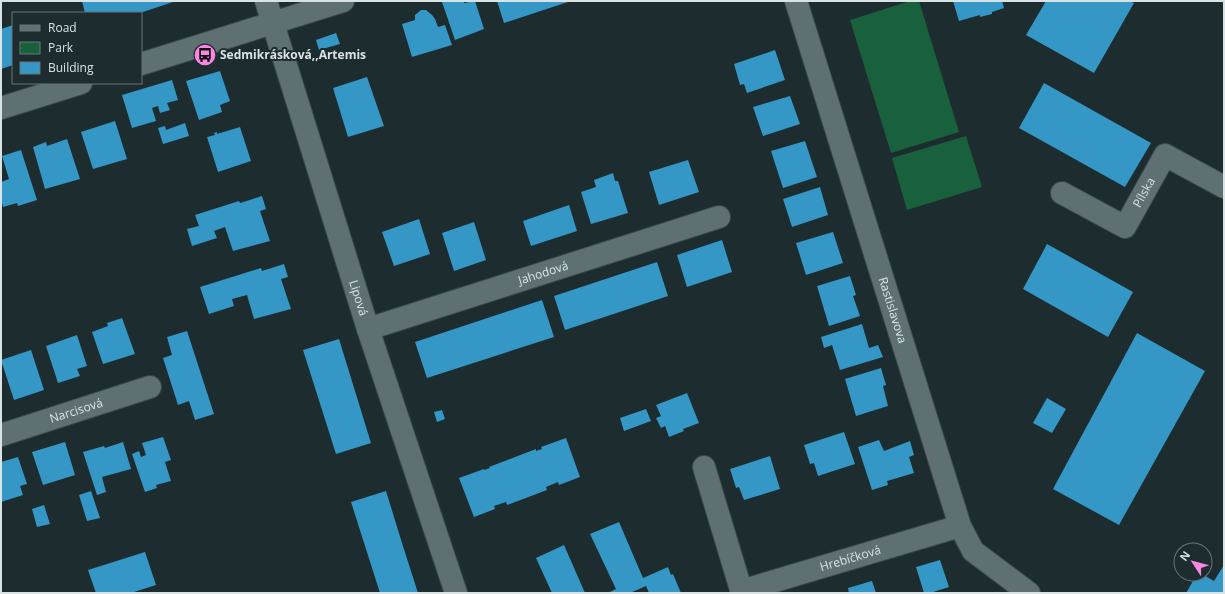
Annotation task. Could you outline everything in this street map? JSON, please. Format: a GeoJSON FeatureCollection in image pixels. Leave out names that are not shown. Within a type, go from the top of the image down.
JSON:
{"type":"FeatureCollection","features":[{"type":"Feature","properties":{"kind":"street","name":"Lipová"},"geometry":{"type":"LineString","coordinates":[[266,1],[368,329],[456,593]]}},
{"type":"Feature","properties":{"kind":"street"},"geometry":{"type":"LineString","coordinates":[[142,64],[343,1]]}},
{"type":"Feature","properties":{"kind":"street","name":"Rastislavova"},"geometry":{"type":"LineString","coordinates":[[796,1],[960,526],[973,551],[1029,593]]}},
{"type":"Feature","properties":{"kind":"street"},"geometry":{"type":"LineString","coordinates":[[1,108],[78,84]]}},
{"type":"Feature","properties":{"kind":"street","name":"Pílska"},"geometry":{"type":"LineString","coordinates":[[1062,192],[1125,226],[1165,155],[1224,187]]}},
{"type":"Feature","properties":{"kind":"street","name":"Jahodová"},"geometry":{"type":"LineString","coordinates":[[368,329],[719,217]]}},
{"type":"Feature","properties":{"kind":"street","name":"Narcisová"},"geometry":{"type":"LineString","coordinates":[[1,435],[150,386]]}},
{"type":"Feature","properties":{"kind":"street","name":"Hrebíčková"},"geometry":{"type":"LineString","coordinates":[[704,467],[741,592],[960,526]]}},
{"type":"Feature","properties":{"kind":"green space"},"geometry":{"type":"Polygon","coordinates":[[[910,1],[919,1],[959,132],[891,153],[850,20],[910,1]]]}},
{"type":"Feature","properties":{"kind":"green space"},"geometry":{"type":"Polygon","coordinates":[[[966,136],[982,187],[907,210],[892,158],[966,136]]]}},
{"type":"Feature","properties":{"kind":"building"},"geometry":{"type":"Polygon","coordinates":[[[82,1],[176,1],[142,12],[85,12],[82,1]]]}},
{"type":"Feature","properties":{"kind":"building"},"geometry":{"type":"Polygon","coordinates":[[[464,1],[464,3],[475,1],[484,29],[455,40],[442,2],[464,1]]]}},
{"type":"Feature","properties":{"kind":"building"},"geometry":{"type":"Polygon","coordinates":[[[497,1],[571,1],[504,23],[497,1]]]}},
{"type":"Feature","properties":{"kind":"building"},"geometry":{"type":"Polygon","coordinates":[[[953,1],[1002,1],[1004,8],[992,12],[992,14],[980,17],[980,15],[959,21],[953,1]]]}},
{"type":"Feature","properties":{"kind":"building"},"geometry":{"type":"Polygon","coordinates":[[[1046,1],[1129,1],[1134,3],[1094,73],[1026,35],[1046,1]]]}},
{"type":"Feature","properties":{"kind":"building"},"geometry":{"type":"Polygon","coordinates":[[[421,10],[426,10],[432,15],[438,27],[445,25],[452,45],[412,57],[402,24],[415,20],[415,15],[421,10]]]}},
{"type":"Feature","properties":{"kind":"building"},"geometry":{"type":"Polygon","coordinates":[[[12,25],[12,65],[1,69],[1,29],[12,25]]]}},
{"type":"Feature","properties":{"kind":"building"},"geometry":{"type":"Polygon","coordinates":[[[336,33],[340,44],[319,50],[316,40],[336,33]]]}},
{"type":"Feature","properties":{"kind":"building"},"geometry":{"type":"Polygon","coordinates":[[[775,50],[785,80],[747,93],[744,84],[740,85],[734,64],[775,50]]]}},
{"type":"Feature","properties":{"kind":"building"},"geometry":{"type":"Polygon","coordinates":[[[220,71],[230,101],[220,105],[222,112],[199,120],[186,81],[220,71]]]}},
{"type":"Feature","properties":{"kind":"building"},"geometry":{"type":"Polygon","coordinates":[[[367,77],[384,126],[348,137],[333,88],[367,77]]]}},
{"type":"Feature","properties":{"kind":"building"},"geometry":{"type":"Polygon","coordinates":[[[172,80],[178,100],[167,103],[170,110],[160,113],[158,106],[152,108],[156,121],[132,128],[122,95],[172,80]]]}},
{"type":"Feature","properties":{"kind":"building"},"geometry":{"type":"Polygon","coordinates":[[[1044,83],[1151,143],[1125,187],[1019,128],[1044,83]]]}},
{"type":"Feature","properties":{"kind":"building"},"geometry":{"type":"Polygon","coordinates":[[[790,96],[800,124],[763,136],[753,107],[790,96]]]}},
{"type":"Feature","properties":{"kind":"building"},"geometry":{"type":"Polygon","coordinates":[[[115,121],[127,159],[93,169],[81,132],[115,121]]]}},
{"type":"Feature","properties":{"kind":"building"},"geometry":{"type":"Polygon","coordinates":[[[185,123],[189,136],[163,144],[158,128],[165,126],[166,130],[185,123]]]}},
{"type":"Feature","properties":{"kind":"building"},"geometry":{"type":"Polygon","coordinates":[[[240,127],[251,161],[218,172],[207,137],[215,135],[214,133],[217,132],[217,134],[240,127]]]}},
{"type":"Feature","properties":{"kind":"building"},"geometry":{"type":"Polygon","coordinates":[[[67,139],[80,179],[45,189],[33,147],[46,142],[47,146],[67,139]]]}},
{"type":"Feature","properties":{"kind":"building"},"geometry":{"type":"Polygon","coordinates":[[[805,141],[817,177],[783,188],[771,151],[805,141]]]}},
{"type":"Feature","properties":{"kind":"building"},"geometry":{"type":"Polygon","coordinates":[[[21,150],[37,200],[18,206],[17,203],[3,207],[1,199],[1,182],[9,179],[2,156],[21,150]]]}},
{"type":"Feature","properties":{"kind":"building"},"geometry":{"type":"Polygon","coordinates":[[[688,160],[699,192],[659,205],[649,172],[688,160]]]}},
{"type":"Feature","properties":{"kind":"building"},"geometry":{"type":"Polygon","coordinates":[[[613,173],[615,181],[618,181],[628,213],[591,224],[581,192],[596,187],[594,180],[613,173]]]}},
{"type":"Feature","properties":{"kind":"building"},"geometry":{"type":"Polygon","coordinates":[[[820,187],[828,215],[792,227],[783,199],[820,187]]]}},
{"type":"Feature","properties":{"kind":"building"},"geometry":{"type":"Polygon","coordinates":[[[262,196],[266,209],[260,211],[270,241],[233,251],[225,227],[214,231],[217,238],[192,246],[187,229],[199,226],[195,215],[239,201],[240,203],[262,196]]]}},
{"type":"Feature","properties":{"kind":"building"},"geometry":{"type":"Polygon","coordinates":[[[569,205],[577,231],[531,246],[523,221],[569,205]]]}},
{"type":"Feature","properties":{"kind":"building"},"geometry":{"type":"Polygon","coordinates":[[[419,219],[430,254],[394,266],[382,232],[419,219]]]}},
{"type":"Feature","properties":{"kind":"building"},"geometry":{"type":"Polygon","coordinates":[[[474,222],[486,260],[454,271],[442,233],[474,222]]]}},
{"type":"Feature","properties":{"kind":"building"},"geometry":{"type":"Polygon","coordinates":[[[833,232],[843,263],[806,275],[796,243],[833,232]]]}},
{"type":"Feature","properties":{"kind":"building"},"geometry":{"type":"Polygon","coordinates":[[[722,240],[732,272],[687,287],[677,255],[722,240]]]}},
{"type":"Feature","properties":{"kind":"building"},"geometry":{"type":"Polygon","coordinates":[[[1047,244],[1133,292],[1108,337],[1023,289],[1047,244]]]}},
{"type":"Feature","properties":{"kind":"building"},"geometry":{"type":"Polygon","coordinates":[[[657,262],[668,296],[565,330],[554,296],[657,262]]]}},
{"type":"Feature","properties":{"kind":"building"},"geometry":{"type":"Polygon","coordinates":[[[284,264],[288,277],[281,279],[291,309],[254,319],[247,295],[232,299],[234,306],[209,314],[200,287],[261,268],[262,271],[284,264]]]}},
{"type":"Feature","properties":{"kind":"building"},"geometry":{"type":"Polygon","coordinates":[[[850,276],[856,295],[853,296],[860,316],[829,326],[817,286],[850,276]]]}},
{"type":"Feature","properties":{"kind":"building"},"geometry":{"type":"Polygon","coordinates":[[[542,300],[554,337],[427,378],[415,342],[542,300]]]}},
{"type":"Feature","properties":{"kind":"building"},"geometry":{"type":"Polygon","coordinates":[[[122,318],[135,354],[103,364],[92,332],[108,326],[107,323],[122,318]]]}},
{"type":"Feature","properties":{"kind":"building"},"geometry":{"type":"Polygon","coordinates":[[[862,324],[869,348],[878,345],[883,357],[840,370],[832,345],[824,348],[821,337],[862,324]]]}},
{"type":"Feature","properties":{"kind":"building"},"geometry":{"type":"Polygon","coordinates":[[[187,331],[214,414],[195,420],[189,401],[178,405],[163,358],[172,355],[167,337],[187,331]]]}},
{"type":"Feature","properties":{"kind":"building"},"geometry":{"type":"Polygon","coordinates":[[[1137,333],[1205,371],[1119,525],[1053,489],[1137,333]]]}},
{"type":"Feature","properties":{"kind":"building"},"geometry":{"type":"Polygon","coordinates":[[[77,335],[87,366],[77,369],[80,376],[58,383],[46,346],[77,335]]]}},
{"type":"Feature","properties":{"kind":"building"},"geometry":{"type":"Polygon","coordinates":[[[339,339],[371,443],[336,454],[303,350],[339,339]]]}},
{"type":"Feature","properties":{"kind":"building"},"geometry":{"type":"Polygon","coordinates":[[[31,350],[44,390],[14,400],[1,360],[31,350]]]}},
{"type":"Feature","properties":{"kind":"building"},"geometry":{"type":"Polygon","coordinates":[[[881,368],[886,385],[883,386],[888,406],[856,416],[845,379],[881,368]]]}},
{"type":"Feature","properties":{"kind":"building"},"geometry":{"type":"Polygon","coordinates":[[[687,393],[699,423],[683,429],[684,431],[669,437],[665,426],[661,428],[656,418],[661,416],[656,405],[687,393]]]}},
{"type":"Feature","properties":{"kind":"building"},"geometry":{"type":"Polygon","coordinates":[[[1047,398],[1066,409],[1052,433],[1033,423],[1047,398]]]}},
{"type":"Feature","properties":{"kind":"building"},"geometry":{"type":"Polygon","coordinates":[[[646,409],[651,421],[624,431],[620,418],[646,409]]]}},
{"type":"Feature","properties":{"kind":"building"},"geometry":{"type":"Polygon","coordinates":[[[442,410],[445,419],[437,422],[434,412],[442,410]]]}},
{"type":"Feature","properties":{"kind":"building"},"geometry":{"type":"Polygon","coordinates":[[[844,432],[855,464],[818,476],[814,463],[810,464],[804,445],[844,432]]]}},
{"type":"Feature","properties":{"kind":"building"},"geometry":{"type":"Polygon","coordinates":[[[163,437],[171,460],[165,462],[171,481],[156,485],[157,488],[145,492],[132,454],[139,451],[141,457],[146,455],[142,443],[163,437]]]}},
{"type":"Feature","properties":{"kind":"building"},"geometry":{"type":"Polygon","coordinates":[[[566,438],[580,477],[559,485],[558,482],[546,487],[547,490],[507,505],[506,502],[494,506],[495,509],[474,517],[459,478],[490,468],[489,467],[536,449],[536,451],[542,449],[541,447],[566,438]]]}},
{"type":"Feature","properties":{"kind":"building"},"geometry":{"type":"Polygon","coordinates":[[[879,440],[884,451],[910,441],[914,455],[909,457],[914,473],[887,481],[888,485],[872,490],[858,447],[879,440]]]}},
{"type":"Feature","properties":{"kind":"building"},"geometry":{"type":"Polygon","coordinates":[[[65,442],[75,475],[43,485],[32,452],[65,442]]]}},
{"type":"Feature","properties":{"kind":"building"},"geometry":{"type":"Polygon","coordinates":[[[123,442],[131,469],[102,477],[106,492],[97,495],[83,452],[104,446],[105,448],[123,442]]]}},
{"type":"Feature","properties":{"kind":"building"},"geometry":{"type":"Polygon","coordinates":[[[770,456],[780,489],[744,500],[739,487],[736,488],[730,469],[770,456]]]}},
{"type":"Feature","properties":{"kind":"building"},"geometry":{"type":"Polygon","coordinates":[[[18,457],[27,484],[20,486],[23,495],[1,502],[1,462],[18,457]]]}},
{"type":"Feature","properties":{"kind":"building"},"geometry":{"type":"Polygon","coordinates":[[[91,491],[100,518],[87,521],[79,495],[91,491]]]}},
{"type":"Feature","properties":{"kind":"building"},"geometry":{"type":"Polygon","coordinates":[[[386,491],[418,593],[380,593],[351,502],[386,491]]]}},
{"type":"Feature","properties":{"kind":"building"},"geometry":{"type":"Polygon","coordinates":[[[44,505],[50,524],[37,527],[32,509],[44,505]]]}},
{"type":"Feature","properties":{"kind":"building"},"geometry":{"type":"Polygon","coordinates":[[[619,522],[643,578],[668,567],[671,575],[673,574],[681,593],[649,593],[646,586],[630,593],[608,593],[616,589],[590,534],[619,522]]]}},
{"type":"Feature","properties":{"kind":"building"},"geometry":{"type":"Polygon","coordinates":[[[564,545],[585,593],[552,593],[536,558],[564,545]]]}},
{"type":"Feature","properties":{"kind":"building"},"geometry":{"type":"Polygon","coordinates":[[[145,552],[156,585],[131,593],[96,593],[88,570],[145,552]]]}},
{"type":"Feature","properties":{"kind":"building"},"geometry":{"type":"Polygon","coordinates":[[[940,560],[949,587],[930,593],[924,593],[916,567],[940,560]]]}},
{"type":"Feature","properties":{"kind":"building"},"geometry":{"type":"Polygon","coordinates":[[[1224,565],[1224,593],[1186,593],[1192,582],[1214,581],[1224,565]]]}},
{"type":"Feature","properties":{"kind":"building"},"geometry":{"type":"Polygon","coordinates":[[[872,581],[876,593],[849,593],[848,588],[872,581]]]}},
{"type":"Feature","properties":{"kind":"place","name":"Sedmikrásková,,Artemis"},"geometry":{"type":"Point","coordinates":[205,55]}}]}
